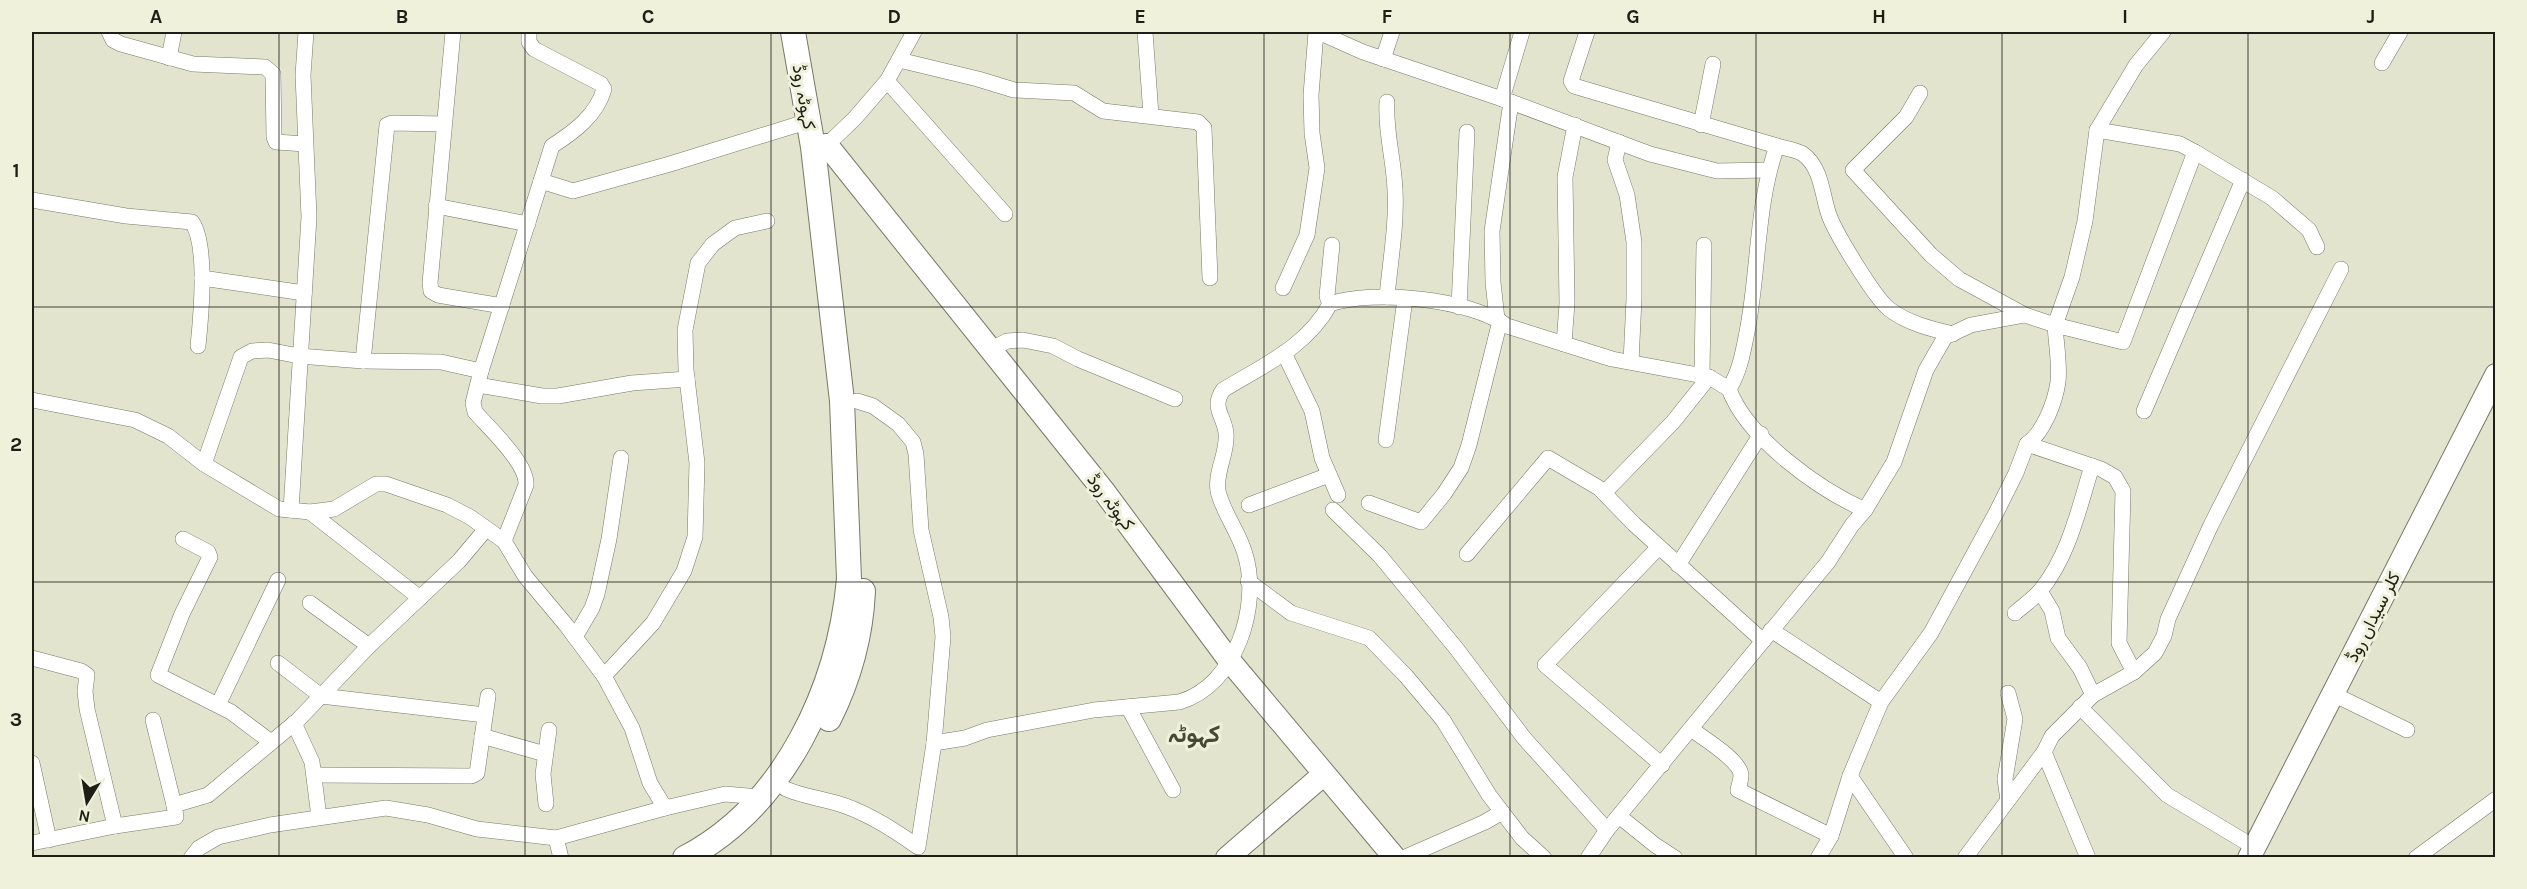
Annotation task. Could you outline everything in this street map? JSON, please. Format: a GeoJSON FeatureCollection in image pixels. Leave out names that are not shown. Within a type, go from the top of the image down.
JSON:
{"type":"FeatureCollection","features":[{"type":"Feature","properties":{"kind":"main road","name":"کہوٹہ روڈ"},"geometry":{"type":"LineString","coordinates":[[793,32],[809,121],[820,146],[1104,490],[1229,660],[1323,775],[1395,858]]}},
{"type":"Feature","properties":{"kind":"main road","name":"کہوٹہ روڈ"},"geometry":{"type":"LineString","coordinates":[[808,32],[820,146]]}},
{"type":"Feature","properties":{"kind":"main road"},"geometry":{"type":"LineString","coordinates":[[714,858],[754,825],[786,789],[811,753],[850,670],[858,634],[863,580],[857,401],[820,146]]}},
{"type":"Feature","properties":{"kind":"main road"},"geometry":{"type":"LineString","coordinates":[[685,858],[702,849],[723,832],[759,797],[794,751],[817,708],[841,631],[849,579],[842,401],[820,146]]}},
{"type":"Feature","properties":{"kind":"main road","name":"کلر سیداں روڈ"},"geometry":{"type":"LineString","coordinates":[[2251,852],[2496,375]]}},
{"type":"Feature","properties":{"kind":"main road"},"geometry":{"type":"LineString","coordinates":[[1227,858],[1323,775]]}},
{"type":"Feature","properties":{"kind":"street"},"geometry":{"type":"LineString","coordinates":[[109,32],[113,40],[121,44],[193,64],[270,69],[273,74],[276,142],[305,144]]}},
{"type":"Feature","properties":{"kind":"street"},"geometry":{"type":"LineString","coordinates":[[169,58],[174,32]]}},
{"type":"Feature","properties":{"kind":"street"},"geometry":{"type":"LineString","coordinates":[[291,510],[309,218],[303,75],[306,32]]}},
{"type":"Feature","properties":{"kind":"street"},"geometry":{"type":"LineString","coordinates":[[453,32],[436,206],[431,291],[438,295],[502,306]]}},
{"type":"Feature","properties":{"kind":"street"},"geometry":{"type":"LineString","coordinates":[[504,541],[527,478],[515,458],[475,412],[473,403],[552,146],[578,129],[602,96],[604,89],[601,84],[534,49],[529,42],[529,32]]}},
{"type":"Feature","properties":{"kind":"street"},"geometry":{"type":"LineString","coordinates":[[820,146],[855,118],[887,81],[914,32]]}},
{"type":"Feature","properties":{"kind":"street"},"geometry":{"type":"LineString","coordinates":[[1145,32],[1151,115]]}},
{"type":"Feature","properties":{"kind":"street"},"geometry":{"type":"LineString","coordinates":[[1283,288],[1307,235],[1317,168],[1312,133],[1311,94],[1317,32],[1362,52],[1575,125],[1650,154],[1717,171],[1768,170]]}},
{"type":"Feature","properties":{"kind":"street"},"geometry":{"type":"LineString","coordinates":[[1383,59],[1392,32]]}},
{"type":"Feature","properties":{"kind":"street"},"geometry":{"type":"LineString","coordinates":[[1369,503],[1421,522],[1444,495],[1461,468],[1469,445],[1499,320],[1493,282],[1492,231],[1506,101],[1522,32]]}},
{"type":"Feature","properties":{"kind":"street"},"geometry":{"type":"LineString","coordinates":[[1587,32],[1571,81],[1574,86],[1803,154],[1819,173],[1820,188],[1830,218],[1848,252],[1887,308],[1911,321],[1953,334]]}},
{"type":"Feature","properties":{"kind":"street"},"geometry":{"type":"LineString","coordinates":[[1818,858],[1831,836],[1850,776],[1881,702],[1931,633],[2001,503],[2027,444],[2037,437],[2050,407],[2058,382],[2055,325],[2072,278],[2085,221],[2097,130],[2136,65],[2163,32]]}},
{"type":"Feature","properties":{"kind":"street"},"geometry":{"type":"LineString","coordinates":[[2382,63],[2400,32]]}},
{"type":"Feature","properties":{"kind":"street"},"geometry":{"type":"LineString","coordinates":[[899,60],[978,79],[1004,88],[1074,93],[1104,111],[1198,122],[1204,128],[1210,278]]}},
{"type":"Feature","properties":{"kind":"street"},"geometry":{"type":"LineString","coordinates":[[1701,125],[1713,64]]}},
{"type":"Feature","properties":{"kind":"street"},"geometry":{"type":"LineString","coordinates":[[887,81],[1005,214]]}},
{"type":"Feature","properties":{"kind":"street"},"geometry":{"type":"LineString","coordinates":[[1920,93],[1906,117],[1853,170],[1931,255],[1959,279],[2025,315],[2123,342],[2195,152]]}},
{"type":"Feature","properties":{"kind":"street"},"geometry":{"type":"LineString","coordinates":[[1387,102],[1386,120],[1393,156],[1395,194],[1387,297]]}},
{"type":"Feature","properties":{"kind":"street"},"geometry":{"type":"LineString","coordinates":[[541,181],[573,191],[809,121]]}},
{"type":"Feature","properties":{"kind":"street"},"geometry":{"type":"LineString","coordinates":[[363,362],[387,125],[392,123],[444,124]]}},
{"type":"Feature","properties":{"kind":"street"},"geometry":{"type":"LineString","coordinates":[[1564,344],[1567,303],[1565,177],[1575,125]]}},
{"type":"Feature","properties":{"kind":"street"},"geometry":{"type":"LineString","coordinates":[[2097,130],[2180,144],[2272,198],[2309,230],[2317,247]]}},
{"type":"Feature","properties":{"kind":"street"},"geometry":{"type":"LineString","coordinates":[[1459,307],[1467,132]]}},
{"type":"Feature","properties":{"kind":"street"},"geometry":{"type":"LineString","coordinates":[[1619,142],[1615,160],[1627,195],[1634,242],[1631,362]]}},
{"type":"Feature","properties":{"kind":"street"},"geometry":{"type":"LineString","coordinates":[[1729,389],[1738,374],[1751,310],[1768,170],[1777,146]]}},
{"type":"Feature","properties":{"kind":"street"},"geometry":{"type":"LineString","coordinates":[[2144,411],[2243,180]]}},
{"type":"Feature","properties":{"kind":"street"},"geometry":{"type":"LineString","coordinates":[[32,200],[126,216],[192,222],[198,234],[202,278],[198,346]]}},
{"type":"Feature","properties":{"kind":"street"},"geometry":{"type":"LineString","coordinates":[[436,206],[528,224]]}},
{"type":"Feature","properties":{"kind":"street"},"geometry":{"type":"LineString","coordinates":[[604,676],[653,622],[684,572],[695,537],[697,463],[687,379],[685,330],[698,263],[724,234],[735,228],[766,221]]}},
{"type":"Feature","properties":{"kind":"street"},"geometry":{"type":"LineString","coordinates":[[1604,493],[1673,422],[1705,376],[1704,244]]}},
{"type":"Feature","properties":{"kind":"street"},"geometry":{"type":"LineString","coordinates":[[934,743],[965,738],[987,730],[1094,710],[1191,699],[1219,677],[1239,645],[1251,592],[1245,554],[1219,494],[1220,470],[1227,444],[1226,429],[1217,399],[1223,390],[1284,353],[1308,334],[1323,318],[1330,304],[1328,296],[1332,245]]}},
{"type":"Feature","properties":{"kind":"street"},"geometry":{"type":"LineString","coordinates":[[1965,858],[2044,752],[2052,736],[2093,695],[2134,672],[2155,653],[2211,525],[2340,269]]}},
{"type":"Feature","properties":{"kind":"street"},"geometry":{"type":"LineString","coordinates":[[202,278],[304,292]]}},
{"type":"Feature","properties":{"kind":"street"},"geometry":{"type":"LineString","coordinates":[[1330,304],[1366,297],[1387,297],[1459,307],[1499,320],[1507,326],[1612,359],[1705,376],[1729,389],[1733,400],[1748,421],[1799,471],[1845,501],[1865,510]]}},
{"type":"Feature","properties":{"kind":"street"},"geometry":{"type":"LineString","coordinates":[[1386,440],[1405,299]]}},
{"type":"Feature","properties":{"kind":"street"},"geometry":{"type":"LineString","coordinates":[[1588,858],[1607,830],[1828,562],[1865,510],[1894,462],[1926,370],[1945,337],[1971,325],[2025,315]]}},
{"type":"Feature","properties":{"kind":"street"},"geometry":{"type":"LineString","coordinates":[[990,350],[1007,341],[1023,340],[1053,346],[1078,359],[1175,399]]}},
{"type":"Feature","properties":{"kind":"street"},"geometry":{"type":"LineString","coordinates":[[204,465],[241,357],[252,351],[268,350],[299,356],[363,362],[441,362],[479,378],[542,396],[632,383],[687,379]]}},
{"type":"Feature","properties":{"kind":"street"},"geometry":{"type":"LineString","coordinates":[[1284,353],[1312,411],[1322,458],[1338,495]]}},
{"type":"Feature","properties":{"kind":"street"},"geometry":{"type":"LineString","coordinates":[[32,400],[135,420],[168,436],[204,465],[279,509],[310,512],[334,509],[376,484],[386,484],[447,505],[470,517],[504,541],[525,576],[604,676],[632,729],[650,783],[664,808]]}},
{"type":"Feature","properties":{"kind":"street"},"geometry":{"type":"LineString","coordinates":[[786,789],[836,803],[865,815],[918,852],[934,743],[943,637],[941,617],[921,530],[916,454],[913,441],[898,424],[873,406],[857,401]]}},
{"type":"Feature","properties":{"kind":"street"},"geometry":{"type":"LineString","coordinates":[[1678,565],[1761,434]]}},
{"type":"Feature","properties":{"kind":"street"},"geometry":{"type":"LineString","coordinates":[[2027,444],[2092,466],[2115,477],[2123,491],[2119,643],[2134,672]]}},
{"type":"Feature","properties":{"kind":"street"},"geometry":{"type":"LineString","coordinates":[[575,637],[592,608],[597,594],[609,539],[621,458]]}},
{"type":"Feature","properties":{"kind":"street"},"geometry":{"type":"LineString","coordinates":[[1467,555],[1548,458],[1599,488],[1678,565],[1767,636],[1881,702]]}},
{"type":"Feature","properties":{"kind":"street"},"geometry":{"type":"LineString","coordinates":[[2015,613],[2040,591],[2071,535],[2092,466]]}},
{"type":"Feature","properties":{"kind":"street"},"geometry":{"type":"LineString","coordinates":[[1249,505],[1329,475]]}},
{"type":"Feature","properties":{"kind":"street"},"geometry":{"type":"LineString","coordinates":[[1333,510],[1380,556],[1456,648],[1524,738],[1607,830]]}},
{"type":"Feature","properties":{"kind":"street"},"geometry":{"type":"LineString","coordinates":[[310,512],[420,598]]}},
{"type":"Feature","properties":{"kind":"street"},"geometry":{"type":"LineString","coordinates":[[174,804],[208,795],[294,723],[369,646],[459,561],[486,529]]}},
{"type":"Feature","properties":{"kind":"street"},"geometry":{"type":"LineString","coordinates":[[183,539],[208,552],[210,557],[182,614],[158,670],[158,675],[218,705],[271,742]]}},
{"type":"Feature","properties":{"kind":"street"},"geometry":{"type":"LineString","coordinates":[[1659,547],[1545,665],[1662,765]]}},
{"type":"Feature","properties":{"kind":"street"},"geometry":{"type":"LineString","coordinates":[[218,705],[278,580]]}},
{"type":"Feature","properties":{"kind":"street"},"geometry":{"type":"LineString","coordinates":[[1248,581],[1291,613],[1369,638],[1406,676],[1443,720],[1502,812],[1522,838],[1544,858]]}},
{"type":"Feature","properties":{"kind":"street"},"geometry":{"type":"LineString","coordinates":[[2040,591],[2052,611],[2058,638],[2080,668],[2093,695]]}},
{"type":"Feature","properties":{"kind":"street"},"geometry":{"type":"LineString","coordinates":[[310,603],[369,646]]}},
{"type":"Feature","properties":{"kind":"street"},"geometry":{"type":"LineString","coordinates":[[32,658],[81,671],[87,675],[85,691],[87,709],[115,826]]}},
{"type":"Feature","properties":{"kind":"street"},"geometry":{"type":"LineString","coordinates":[[278,663],[321,696],[485,715]]}},
{"type":"Feature","properties":{"kind":"street"},"geometry":{"type":"LineString","coordinates":[[2008,693],[2015,719],[2005,779],[2008,800]]}},
{"type":"Feature","properties":{"kind":"street"},"geometry":{"type":"LineString","coordinates":[[2333,694],[2407,730]]}},
{"type":"Feature","properties":{"kind":"street"},"geometry":{"type":"LineString","coordinates":[[315,775],[471,776],[477,773],[488,696]]}},
{"type":"Feature","properties":{"kind":"street"},"geometry":{"type":"LineString","coordinates":[[1128,707],[1173,790]]}},
{"type":"Feature","properties":{"kind":"street"},"geometry":{"type":"LineString","coordinates":[[2080,707],[2167,795],[2251,852]]}},
{"type":"Feature","properties":{"kind":"street"},"geometry":{"type":"LineString","coordinates":[[32,843],[115,826],[176,818],[153,720]]}},
{"type":"Feature","properties":{"kind":"street"},"geometry":{"type":"LineString","coordinates":[[294,723],[312,762],[319,817]]}},
{"type":"Feature","properties":{"kind":"street"},"geometry":{"type":"LineString","coordinates":[[1691,729],[1733,760],[1741,774],[1738,790],[1831,836]]}},
{"type":"Feature","properties":{"kind":"street"},"geometry":{"type":"LineString","coordinates":[[546,804],[543,774],[549,730]]}},
{"type":"Feature","properties":{"kind":"street"},"geometry":{"type":"LineString","coordinates":[[482,736],[545,754]]}},
{"type":"Feature","properties":{"kind":"street"},"geometry":{"type":"LineString","coordinates":[[2044,752],[2088,858]]}},
{"type":"Feature","properties":{"kind":"street"},"geometry":{"type":"LineString","coordinates":[[32,764],[49,840]]}},
{"type":"Feature","properties":{"kind":"street"},"geometry":{"type":"LineString","coordinates":[[1850,776],[1906,858]]}},
{"type":"Feature","properties":{"kind":"street"},"geometry":{"type":"LineString","coordinates":[[191,858],[199,848],[218,837],[319,817],[386,808],[428,815],[477,829],[556,838],[664,808],[725,794],[759,797]]}},
{"type":"Feature","properties":{"kind":"street"},"geometry":{"type":"LineString","coordinates":[[2416,858],[2496,799]]}},
{"type":"Feature","properties":{"kind":"street"},"geometry":{"type":"LineString","coordinates":[[1403,858],[1485,822],[1502,812]]}},
{"type":"Feature","properties":{"kind":"street"},"geometry":{"type":"LineString","coordinates":[[1619,816],[1675,858]]}},
{"type":"Feature","properties":{"kind":"street"},"geometry":{"type":"LineString","coordinates":[[556,838],[561,858]]}},
{"type":"Feature","properties":{"kind":"district","name":"کہوٹہ"},"geometry":{"type":"Point","coordinates":[1194,734]}}]}
